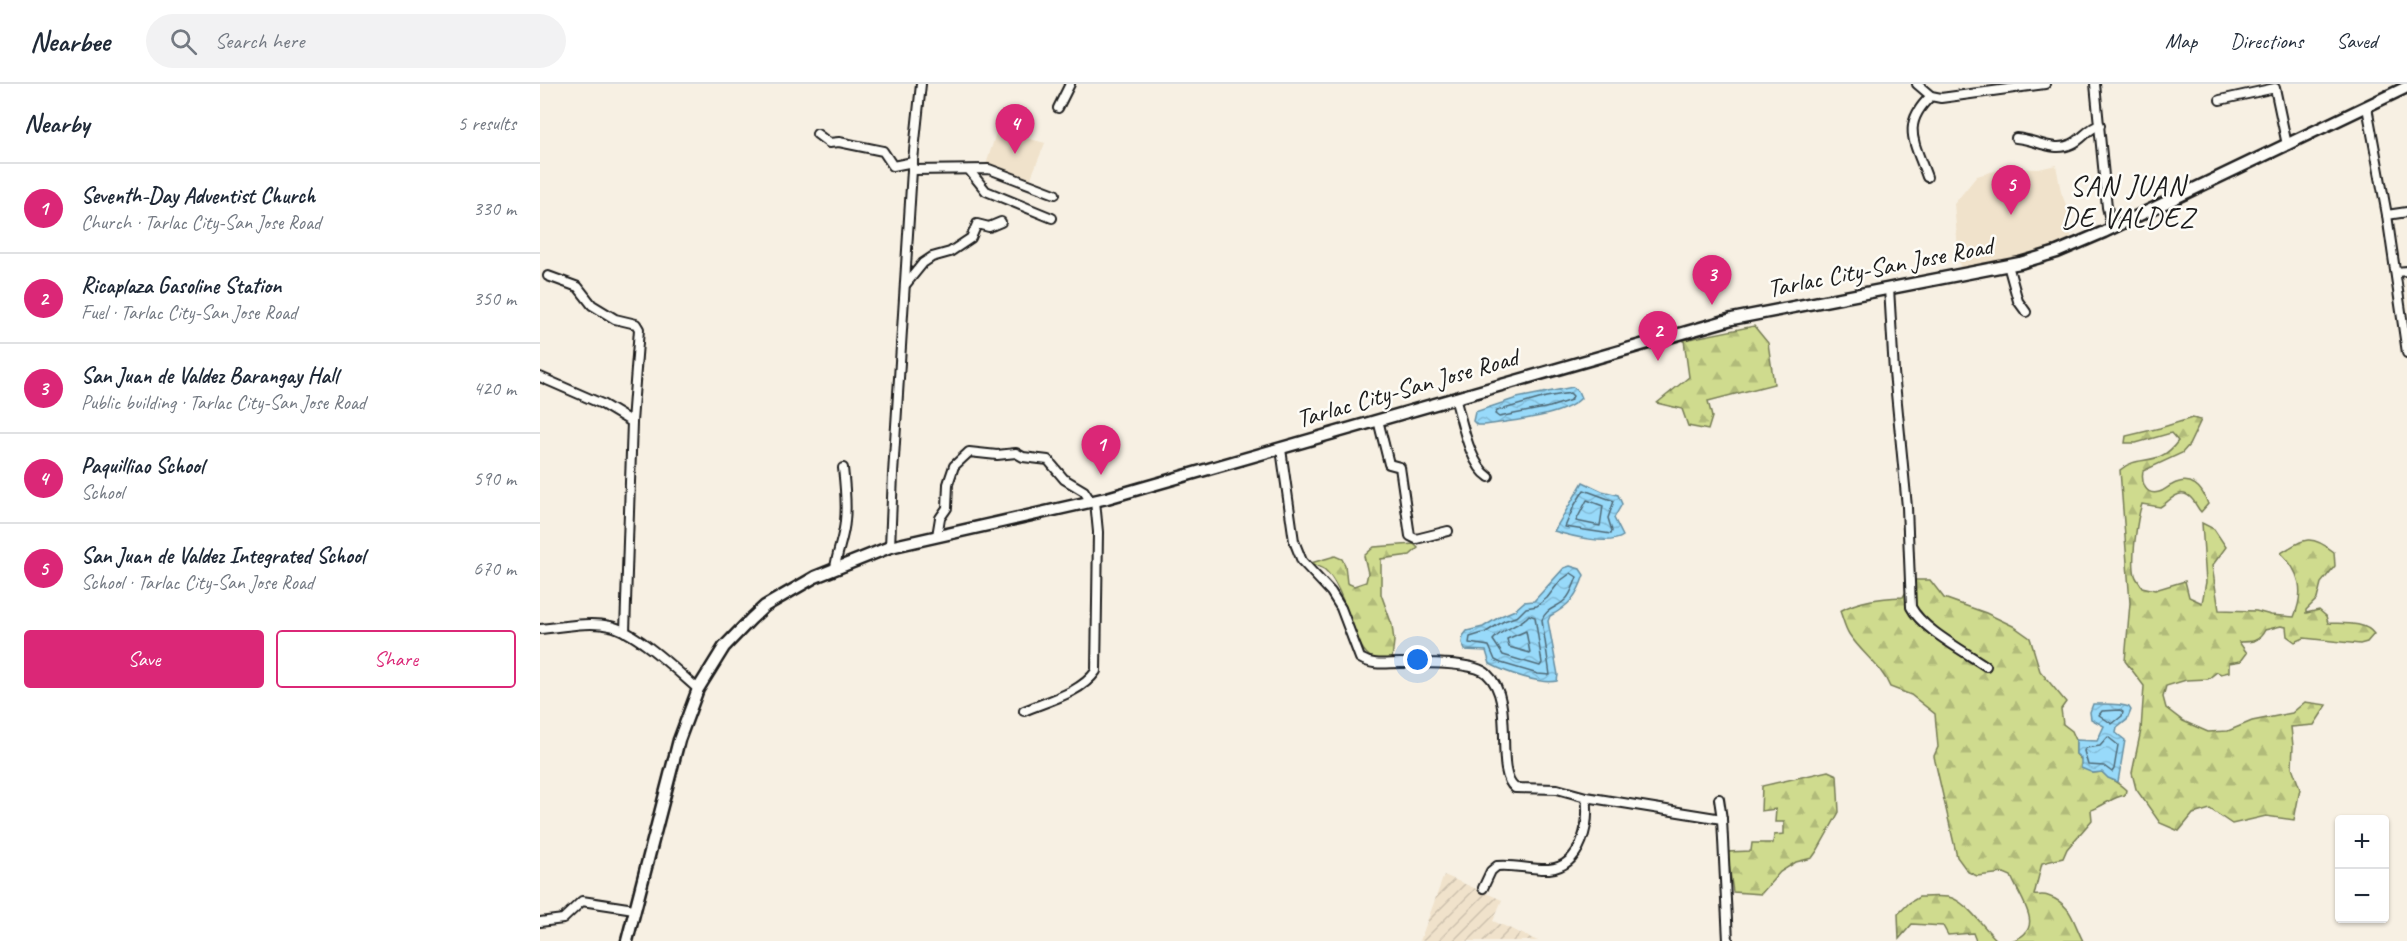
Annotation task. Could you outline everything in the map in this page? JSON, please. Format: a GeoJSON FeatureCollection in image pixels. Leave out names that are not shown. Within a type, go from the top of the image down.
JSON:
{"type":"FeatureCollection","features":[{"type":"Feature","properties":{"kind":"main road","name":"Tarlac City-San Jose Road"},"geometry":{"type":"LineString","coordinates":[[627,941],[679,740],[698,688],[724,647],[765,606],[815,577],[890,547],[1093,501],[1732,319],[2008,266],[2051,254],[2112,228],[2407,87]]}},
{"type":"Feature","properties":{"kind":"street"},"geometry":{"type":"LineString","coordinates":[[890,547],[905,285],[921,84]]}},
{"type":"Feature","properties":{"kind":"street"},"geometry":{"type":"LineString","coordinates":[[1058,108],[1070,84]]}},
{"type":"Feature","properties":{"kind":"street"},"geometry":{"type":"LineString","coordinates":[[1917,84],[1930,96],[1950,97],[2045,84]]}},
{"type":"Feature","properties":{"kind":"street"},"geometry":{"type":"LineString","coordinates":[[2095,84],[2105,192],[2112,228]]}},
{"type":"Feature","properties":{"kind":"street"},"geometry":{"type":"LineString","coordinates":[[2220,100],[2275,88],[2287,145]]}},
{"type":"Feature","properties":{"kind":"street"},"geometry":{"type":"LineString","coordinates":[[1927,177],[1914,139],[1912,123],[1916,111],[1930,96]]}},
{"type":"Feature","properties":{"kind":"street"},"geometry":{"type":"LineString","coordinates":[[2367,107],[2396,272],[2403,294],[2407,353]]}},
{"type":"Feature","properties":{"kind":"street"},"geometry":{"type":"LineString","coordinates":[[2016,138],[2045,146],[2068,146],[2092,128],[2100,125]]}},
{"type":"Feature","properties":{"kind":"street"},"geometry":{"type":"LineString","coordinates":[[817,134],[829,143],[839,142],[883,151],[893,166],[989,169],[1055,194]]}},
{"type":"Feature","properties":{"kind":"street"},"geometry":{"type":"LineString","coordinates":[[969,170],[987,191],[1052,218]]}},
{"type":"Feature","properties":{"kind":"street"},"geometry":{"type":"LineString","coordinates":[[2387,215],[2407,212]]}},
{"type":"Feature","properties":{"kind":"street"},"geometry":{"type":"LineString","coordinates":[[905,285],[923,263],[932,257],[950,252],[971,238],[977,224],[989,227],[1001,222]]}},
{"type":"Feature","properties":{"kind":"street"},"geometry":{"type":"LineString","coordinates":[[2008,266],[2018,301],[2026,312]]}},
{"type":"Feature","properties":{"kind":"street"},"geometry":{"type":"LineString","coordinates":[[2396,272],[2407,271]]}},
{"type":"Feature","properties":{"kind":"street"},"geometry":{"type":"LineString","coordinates":[[548,276],[578,287],[592,304],[615,319],[638,326],[632,422],[625,632]]}},
{"type":"Feature","properties":{"kind":"street"},"geometry":{"type":"LineString","coordinates":[[1889,288],[1894,372],[1907,507],[1911,607],[1914,614],[1929,627],[1986,666]]}},
{"type":"Feature","properties":{"kind":"street"},"geometry":{"type":"LineString","coordinates":[[540,376],[602,404],[632,422]]}},
{"type":"Feature","properties":{"kind":"street"},"geometry":{"type":"LineString","coordinates":[[1455,398],[1475,462],[1482,473],[1488,477]]}},
{"type":"Feature","properties":{"kind":"street"},"geometry":{"type":"LineString","coordinates":[[1378,420],[1389,464],[1400,467],[1410,536],[1416,539],[1448,531]]}},
{"type":"Feature","properties":{"kind":"street"},"geometry":{"type":"LineString","coordinates":[[1281,449],[1298,555],[1341,608],[1360,658],[1372,663],[1473,667],[1490,676],[1504,715],[1505,769],[1510,783],[1518,789],[1557,789],[1586,797],[1722,819]]}},
{"type":"Feature","properties":{"kind":"street"},"geometry":{"type":"LineString","coordinates":[[937,536],[940,518],[947,508],[948,484],[954,466],[969,452],[997,455],[1016,453],[1023,457],[1048,460],[1064,479],[1084,491],[1093,501],[1098,532],[1096,671],[1090,680],[1076,688],[1024,711]]}},
{"type":"Feature","properties":{"kind":"street"},"geometry":{"type":"LineString","coordinates":[[835,568],[845,524],[843,468]]}},
{"type":"Feature","properties":{"kind":"street"},"geometry":{"type":"LineString","coordinates":[[540,629],[601,625],[625,632],[698,688]]}},
{"type":"Feature","properties":{"kind":"street"},"geometry":{"type":"LineString","coordinates":[[1483,888],[1491,871],[1497,866],[1551,869],[1565,863],[1579,845],[1586,828],[1588,812],[1586,797]]}},
{"type":"Feature","properties":{"kind":"street"},"geometry":{"type":"LineString","coordinates":[[1719,799],[1728,941]]}},
{"type":"Feature","properties":{"kind":"street"},"geometry":{"type":"LineString","coordinates":[[540,922],[563,919],[578,903],[585,901],[634,909]]}},
{"type":"Feature","properties":{"kind":"shaded area"},"geometry":{"type":"Polygon","coordinates":[[[997,130],[1045,143],[1030,180],[986,165],[997,130]]]}},
{"type":"Feature","properties":{"kind":"shaded area"},"geometry":{"type":"Polygon","coordinates":[[[2056,165],[2061,192],[2068,210],[2072,242],[2041,253],[1960,270],[1954,204],[1977,176],[2005,168],[2039,169],[2056,165]]]}},
{"type":"Feature","properties":{"kind":"shaded area"},"geometry":{"type":"Polygon","coordinates":[[[1444,875],[1502,900],[1493,921],[1538,941],[1420,941],[1444,875]]]}},
{"type":"Feature","properties":{"kind":"green space"},"geometry":{"type":"Polygon","coordinates":[[[1754,326],[1768,343],[1774,384],[1708,401],[1712,417],[1708,430],[1688,426],[1682,409],[1657,403],[1689,377],[1684,340],[1754,326]]]}},
{"type":"Feature","properties":{"kind":"green space"},"geometry":{"type":"Polygon","coordinates":[[[2192,418],[2201,420],[2189,445],[2182,453],[2143,471],[2143,479],[2147,490],[2154,493],[2179,482],[2190,482],[2203,492],[2208,504],[2201,512],[2188,495],[2179,494],[2160,507],[2142,504],[2134,550],[2134,569],[2142,587],[2155,590],[2185,581],[2189,597],[2202,603],[2206,582],[2202,523],[2214,529],[2226,547],[2212,566],[2219,610],[2256,611],[2294,617],[2299,599],[2299,582],[2293,567],[2281,553],[2302,541],[2313,540],[2334,552],[2335,566],[2321,583],[2317,599],[2306,610],[2306,613],[2319,610],[2326,616],[2328,623],[2359,625],[2374,634],[2367,642],[2360,644],[2304,638],[2295,642],[2287,636],[2286,627],[2265,630],[2255,640],[2239,642],[2247,653],[2241,661],[2229,663],[2229,672],[2221,674],[2217,672],[2208,679],[2186,680],[2166,686],[2163,697],[2166,708],[2183,721],[2208,732],[2228,731],[2252,721],[2292,713],[2305,702],[2327,705],[2314,725],[2291,727],[2292,767],[2300,789],[2294,820],[2266,816],[2232,824],[2210,809],[2193,814],[2179,831],[2160,823],[2136,789],[2132,773],[2141,730],[2144,686],[2125,661],[2130,603],[2120,470],[2134,462],[2163,455],[2171,450],[2178,441],[2171,433],[2136,443],[2125,443],[2126,436],[2192,418]]]}},
{"type":"Feature","properties":{"kind":"green space"},"geometry":{"type":"Polygon","coordinates":[[[1414,544],[1418,548],[1410,555],[1381,559],[1381,594],[1392,625],[1394,641],[1392,659],[1373,658],[1360,644],[1332,578],[1324,569],[1311,563],[1335,556],[1342,559],[1347,583],[1354,586],[1366,582],[1368,573],[1364,556],[1374,547],[1414,544]]]}},
{"type":"Feature","properties":{"kind":"green space"},"geometry":{"type":"Polygon","coordinates":[[[1913,580],[1930,580],[1944,598],[1986,613],[2013,626],[2030,638],[2040,671],[2066,702],[2061,709],[2063,724],[2072,731],[2076,740],[2076,754],[2093,773],[2102,772],[2126,790],[2125,795],[2091,810],[2092,820],[2067,849],[2063,858],[2042,863],[2034,895],[2048,896],[2062,904],[2071,914],[2083,941],[2011,941],[2022,936],[2028,929],[2030,922],[2025,904],[2011,876],[2004,873],[1977,876],[1968,872],[1957,857],[1934,756],[1938,747],[1935,714],[1911,695],[1890,687],[1882,672],[1846,629],[1840,611],[1862,602],[1903,597],[1913,580]]]}},
{"type":"Feature","properties":{"kind":"green space"},"geometry":{"type":"Polygon","coordinates":[[[1828,771],[1837,775],[1839,812],[1812,858],[1796,862],[1780,872],[1761,894],[1733,892],[1727,852],[1751,851],[1752,843],[1773,843],[1774,835],[1784,834],[1784,822],[1775,822],[1776,809],[1761,811],[1762,786],[1828,771]]]}},
{"type":"Feature","properties":{"kind":"green space"},"geometry":{"type":"Polygon","coordinates":[[[1919,897],[1954,899],[1968,909],[1998,941],[1976,941],[1973,933],[1948,935],[1943,926],[1912,924],[1899,939],[1898,914],[1919,897]]]}},
{"type":"Feature","properties":{"kind":"water"},"geometry":{"type":"Polygon","coordinates":[[[1573,387],[1581,398],[1562,410],[1536,417],[1484,425],[1477,425],[1473,421],[1475,412],[1517,398],[1573,387]]]}},
{"type":"Feature","properties":{"kind":"water"},"geometry":{"type":"Polygon","coordinates":[[[1583,482],[1602,491],[1618,495],[1622,504],[1614,518],[1623,536],[1617,539],[1600,540],[1554,531],[1583,482]]]}},
{"type":"Feature","properties":{"kind":"water"},"geometry":{"type":"Polygon","coordinates":[[[1570,566],[1580,569],[1584,575],[1572,600],[1550,616],[1548,621],[1558,675],[1557,681],[1542,681],[1514,674],[1490,664],[1486,651],[1465,650],[1462,643],[1467,631],[1483,627],[1515,610],[1524,602],[1534,601],[1564,568],[1570,566]]]}},
{"type":"Feature","properties":{"kind":"water"},"geometry":{"type":"Polygon","coordinates":[[[2093,704],[2121,705],[2131,710],[2127,720],[2117,728],[2116,733],[2125,740],[2118,782],[2108,778],[2102,772],[2093,773],[2081,768],[2081,758],[2076,754],[2076,740],[2097,741],[2104,726],[2091,719],[2090,712],[2093,704]]]}},
{"type":"Feature","properties":{"kind":"place","name":"Paquilliao School"},"geometry":{"type":"Point","coordinates":[1015,154]}},
{"type":"Feature","properties":{"kind":"place","name":"San Juan de Valdez Integrated School"},"geometry":{"type":"Point","coordinates":[2011,215]}},
{"type":"Feature","properties":{"kind":"place","name":"San Juan de Valdez Barangay Hall"},"geometry":{"type":"Point","coordinates":[1712,305]}},
{"type":"Feature","properties":{"kind":"place","name":"Ricaplaza Gasoline Station"},"geometry":{"type":"Point","coordinates":[1658,361]}},
{"type":"Feature","properties":{"kind":"place","name":"Seventh-Day Adventist Church"},"geometry":{"type":"Point","coordinates":[1101,475]}},
{"type":"Feature","properties":{"kind":"district","name":"SAN JUAN DE VALDEZ"},"geometry":{"type":"Point","coordinates":[2128,201]}}]}
